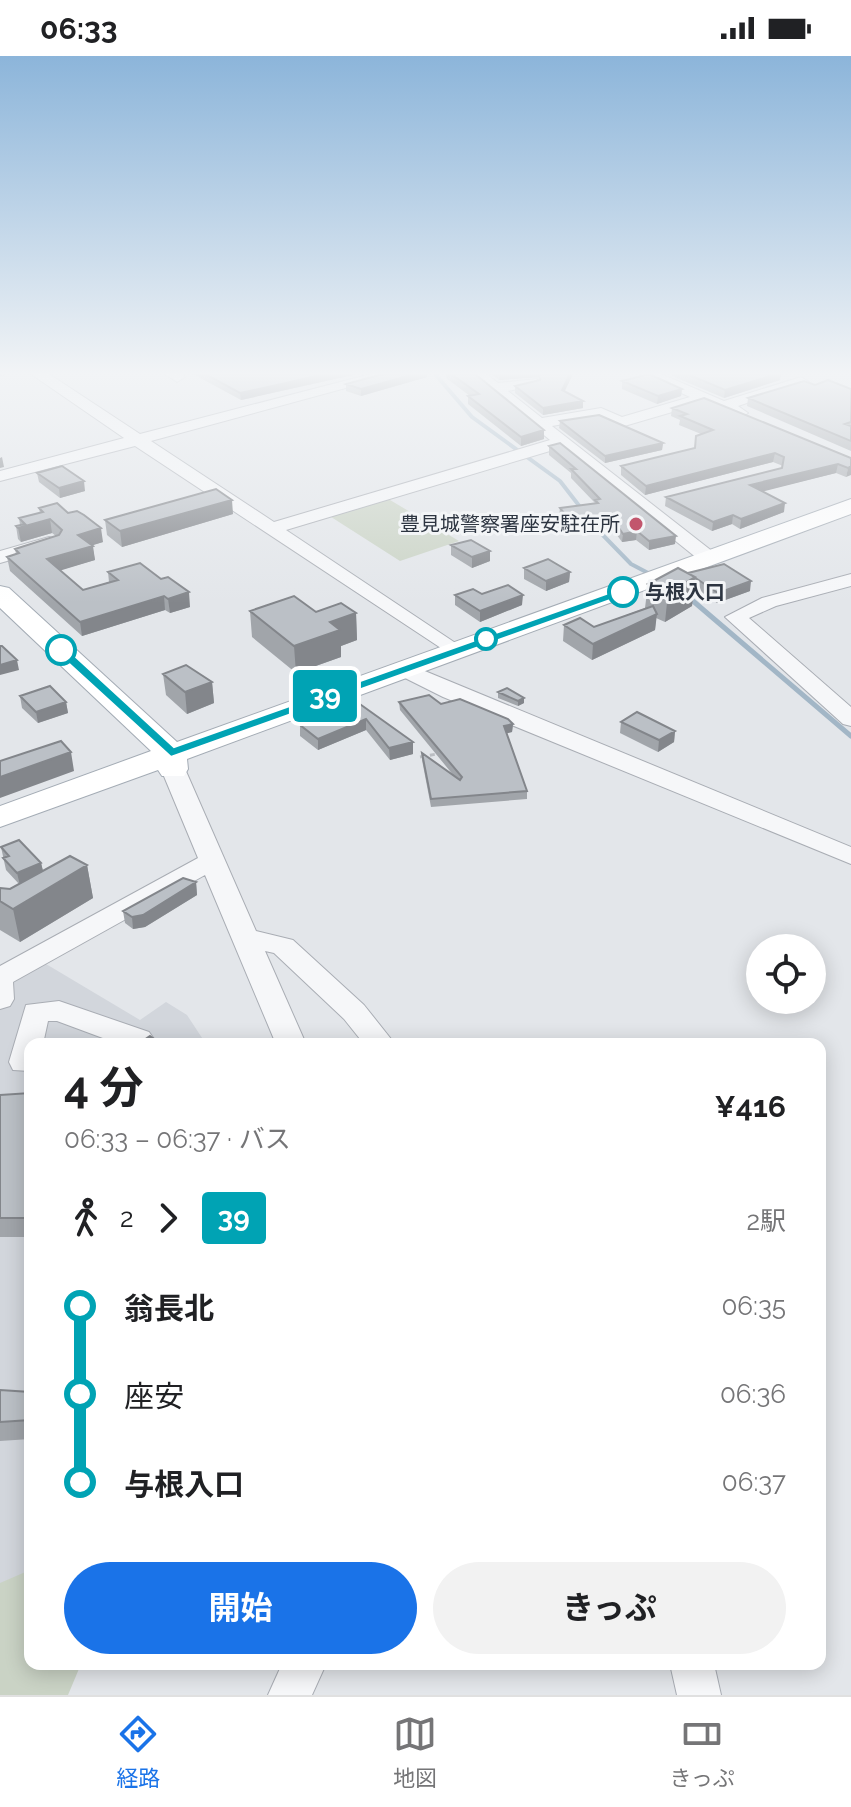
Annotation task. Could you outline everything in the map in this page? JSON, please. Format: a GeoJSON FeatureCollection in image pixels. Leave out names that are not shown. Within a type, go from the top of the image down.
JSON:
{"type":"FeatureCollection","features":[{"type":"Feature","properties":{"kind":"main road"},"geometry":{"type":"LineString","coordinates":[[411,672],[453,650],[567,612],[851,506]]}},
{"type":"Feature","properties":{"kind":"main road"},"geometry":{"type":"LineString","coordinates":[[0,594],[164,761]]}},
{"type":"Feature","properties":{"kind":"main road"},"geometry":{"type":"LineString","coordinates":[[0,817],[411,672],[510,641],[567,612]]}},
{"type":"Feature","properties":{"kind":"main road"},"geometry":{"type":"LineString","coordinates":[[0,620],[164,761]]}},
{"type":"Feature","properties":{"kind":"main road"},"geometry":{"type":"LineString","coordinates":[[0,835],[164,761]]}},
{"type":"Feature","properties":{"kind":"street"},"geometry":{"type":"LineString","coordinates":[[0,476],[97,450]]}},
{"type":"Feature","properties":{"kind":"street"},"geometry":{"type":"LineString","coordinates":[[153,450],[453,650]]}},
{"type":"Feature","properties":{"kind":"street"},"geometry":{"type":"LineString","coordinates":[[271,529],[534,450]]}},
{"type":"Feature","properties":{"kind":"street"},"geometry":{"type":"LineString","coordinates":[[572,450],[710,559]]}},
{"type":"Feature","properties":{"kind":"street"},"geometry":{"type":"LineString","coordinates":[[599,472],[621,468]]}},
{"type":"Feature","properties":{"kind":"street"},"geometry":{"type":"LineString","coordinates":[[640,504],[661,499]]}},
{"type":"Feature","properties":{"kind":"street"},"geometry":{"type":"LineString","coordinates":[[0,557],[53,542]]}},
{"type":"Feature","properties":{"kind":"street"},"geometry":{"type":"LineString","coordinates":[[847,584],[769,602],[735,617],[851,719]]}},
{"type":"Feature","properties":{"kind":"street"},"geometry":{"type":"LineString","coordinates":[[411,672],[851,856]]}},
{"type":"Feature","properties":{"kind":"street"},"geometry":{"type":"LineString","coordinates":[[164,761],[247,938],[289,1038]]}},
{"type":"Feature","properties":{"kind":"street"},"geometry":{"type":"LineString","coordinates":[[2,985],[211,861]]}},
{"type":"Feature","properties":{"kind":"street"},"geometry":{"type":"LineString","coordinates":[[247,938],[283,946],[354,1012],[375,1038]]}},
{"type":"Feature","properties":{"kind":"street"},"geometry":{"type":"LineString","coordinates":[[27,1038],[36,1012],[59,1011],[136,1038]]}},
{"type":"Feature","properties":{"kind":"street"},"geometry":{"type":"LineString","coordinates":[[290,1695],[301,1670]]}},
{"type":"Feature","properties":{"kind":"street"},"geometry":{"type":"LineString","coordinates":[[693,1670],[699,1695]]}},
{"type":"Feature","properties":{"kind":"path"},"geometry":{"type":"LineString","coordinates":[[420,757],[444,753]]}},
{"type":"Feature","properties":{"kind":"shaded area"},"geometry":{"type":"Polygon","coordinates":[[[46,964],[140,1020],[166,1002],[187,1015],[202,1038],[24,1038],[24,1573],[4,1584],[0,1583],[0,966],[17,979],[46,964]]]}},
{"type":"Feature","properties":{"kind":"green space"},"geometry":{"type":"Polygon","coordinates":[[[385,497],[459,541],[400,561],[328,515],[385,497]]]}},
{"type":"Feature","properties":{"kind":"green space"},"geometry":{"type":"Polygon","coordinates":[[[24,1573],[24,1670],[78,1670],[68,1695],[0,1695],[0,1583],[24,1573]]]}},
{"type":"Feature","properties":{"kind":"building"},"geometry":{"type":"Polygon","coordinates":[[[554,450],[569,450],[676,536],[649,541],[637,531],[623,534],[615,522],[573,524],[560,508],[598,503],[595,500],[600,499],[571,469],[576,469],[554,450]]]}},
{"type":"Feature","properties":{"kind":"building"},"geometry":{"type":"Polygon","coordinates":[[[598,450],[630,450],[605,456],[598,450]]]}},
{"type":"Feature","properties":{"kind":"building"},"geometry":{"type":"Polygon","coordinates":[[[685,450],[833,450],[851,458],[848,468],[838,464],[750,485],[785,503],[741,519],[733,515],[713,522],[666,497],[782,468],[784,457],[775,453],[646,486],[621,466],[685,450]]]}},
{"type":"Feature","properties":{"kind":"building"},"geometry":{"type":"Polygon","coordinates":[[[62,466],[84,481],[59,488],[37,473],[62,466]]]}},
{"type":"Feature","properties":{"kind":"building"},"geometry":{"type":"Polygon","coordinates":[[[216,489],[232,500],[120,531],[105,520],[216,489]]]}},
{"type":"Feature","properties":{"kind":"building"},"geometry":{"type":"Polygon","coordinates":[[[57,503],[68,513],[77,511],[101,528],[78,535],[93,546],[47,559],[83,590],[118,580],[108,572],[140,563],[161,579],[168,577],[189,592],[168,599],[164,596],[80,622],[7,557],[19,553],[15,549],[59,535],[62,530],[50,519],[16,526],[25,524],[19,518],[43,512],[39,508],[57,503]]]}},
{"type":"Feature","properties":{"kind":"building"},"geometry":{"type":"Polygon","coordinates":[[[471,540],[490,551],[472,557],[451,545],[471,540]]]}},
{"type":"Feature","properties":{"kind":"building"},"geometry":{"type":"Polygon","coordinates":[[[548,559],[570,572],[546,581],[524,568],[548,559]]]}},
{"type":"Feature","properties":{"kind":"building"},"geometry":{"type":"Polygon","coordinates":[[[724,564],[751,581],[718,593],[688,573],[724,564]]]}},
{"type":"Feature","properties":{"kind":"building"},"geometry":{"type":"Polygon","coordinates":[[[678,568],[695,577],[668,593],[648,584],[678,568]]]}},
{"type":"Feature","properties":{"kind":"building"},"geometry":{"type":"Polygon","coordinates":[[[508,585],[523,595],[480,611],[455,595],[473,589],[482,594],[508,585]]]}},
{"type":"Feature","properties":{"kind":"building"},"geometry":{"type":"Polygon","coordinates":[[[294,596],[316,612],[341,603],[356,613],[330,622],[340,630],[294,646],[250,611],[294,596]]]}},
{"type":"Feature","properties":{"kind":"building"},"geometry":{"type":"Polygon","coordinates":[[[653,606],[657,614],[593,644],[564,625],[580,618],[594,627],[653,606]]]}},
{"type":"Feature","properties":{"kind":"building"},"geometry":{"type":"Polygon","coordinates":[[[2,646],[17,660],[0,665],[2,646]]]}},
{"type":"Feature","properties":{"kind":"building"},"geometry":{"type":"Polygon","coordinates":[[[186,665],[212,682],[185,692],[163,674],[186,665]]]}},
{"type":"Feature","properties":{"kind":"building"},"geometry":{"type":"Polygon","coordinates":[[[50,686],[66,702],[36,712],[20,696],[50,686]]]}},
{"type":"Feature","properties":{"kind":"building"},"geometry":{"type":"Polygon","coordinates":[[[507,688],[524,698],[518,701],[498,692],[507,688]]]}},
{"type":"Feature","properties":{"kind":"building"},"geometry":{"type":"Polygon","coordinates":[[[429,695],[441,704],[460,699],[508,719],[513,724],[504,726],[527,791],[431,799],[422,753],[460,780],[462,777],[399,702],[429,695]]]}},
{"type":"Feature","properties":{"kind":"building"},"geometry":{"type":"Polygon","coordinates":[[[357,702],[413,742],[389,748],[366,719],[318,739],[300,725],[357,702]]]}},
{"type":"Feature","properties":{"kind":"building"},"geometry":{"type":"Polygon","coordinates":[[[637,712],[675,731],[659,740],[621,722],[637,712]]]}},
{"type":"Feature","properties":{"kind":"building"},"geometry":{"type":"Polygon","coordinates":[[[61,741],[71,752],[0,777],[0,761],[61,741]]]}},
{"type":"Feature","properties":{"kind":"building"},"geometry":{"type":"Polygon","coordinates":[[[19,840],[41,863],[17,873],[3,858],[9,856],[1,847],[19,840]]]}},
{"type":"Feature","properties":{"kind":"building"},"geometry":{"type":"Polygon","coordinates":[[[70,856],[87,865],[13,909],[0,901],[0,888],[10,889],[70,856]]]}},
{"type":"Feature","properties":{"kind":"building"},"geometry":{"type":"Polygon","coordinates":[[[183,878],[196,882],[143,915],[132,917],[123,911],[183,878]]]}},
{"type":"Feature","properties":{"kind":"building"},"geometry":{"type":"Polygon","coordinates":[[[24,1093],[24,1218],[0,1218],[0,1095],[24,1093]]]}},
{"type":"Feature","properties":{"kind":"building"},"geometry":{"type":"Polygon","coordinates":[[[0,1390],[24,1392],[24,1420],[0,1422],[0,1390]]]}},
{"type":"Feature","properties":{"kind":"waterway"},"geometry":{"type":"LineString","coordinates":[[518,450],[560,481],[584,512]]}},
{"type":"Feature","properties":{"kind":"waterway"},"geometry":{"type":"LineString","coordinates":[[595,527],[631,564],[650,574]]}},
{"type":"Feature","properties":{"kind":"waterway"},"geometry":{"type":"LineString","coordinates":[[686,595],[851,736]]}},
{"type":"Feature","properties":{"kind":"bus line","name":"39"},"geometry":{"type":"LineString","coordinates":[[61,650],[171,753],[453,650],[623,592]]}},
{"type":"Feature","properties":{"kind":"place","name":"豊見城警察署座安駐在所"},"geometry":{"type":"Point","coordinates":[636,524]}},
{"type":"Feature","properties":{"kind":"place","name":"与根入口"},"geometry":{"type":"Point","coordinates":[623,592]}}]}
